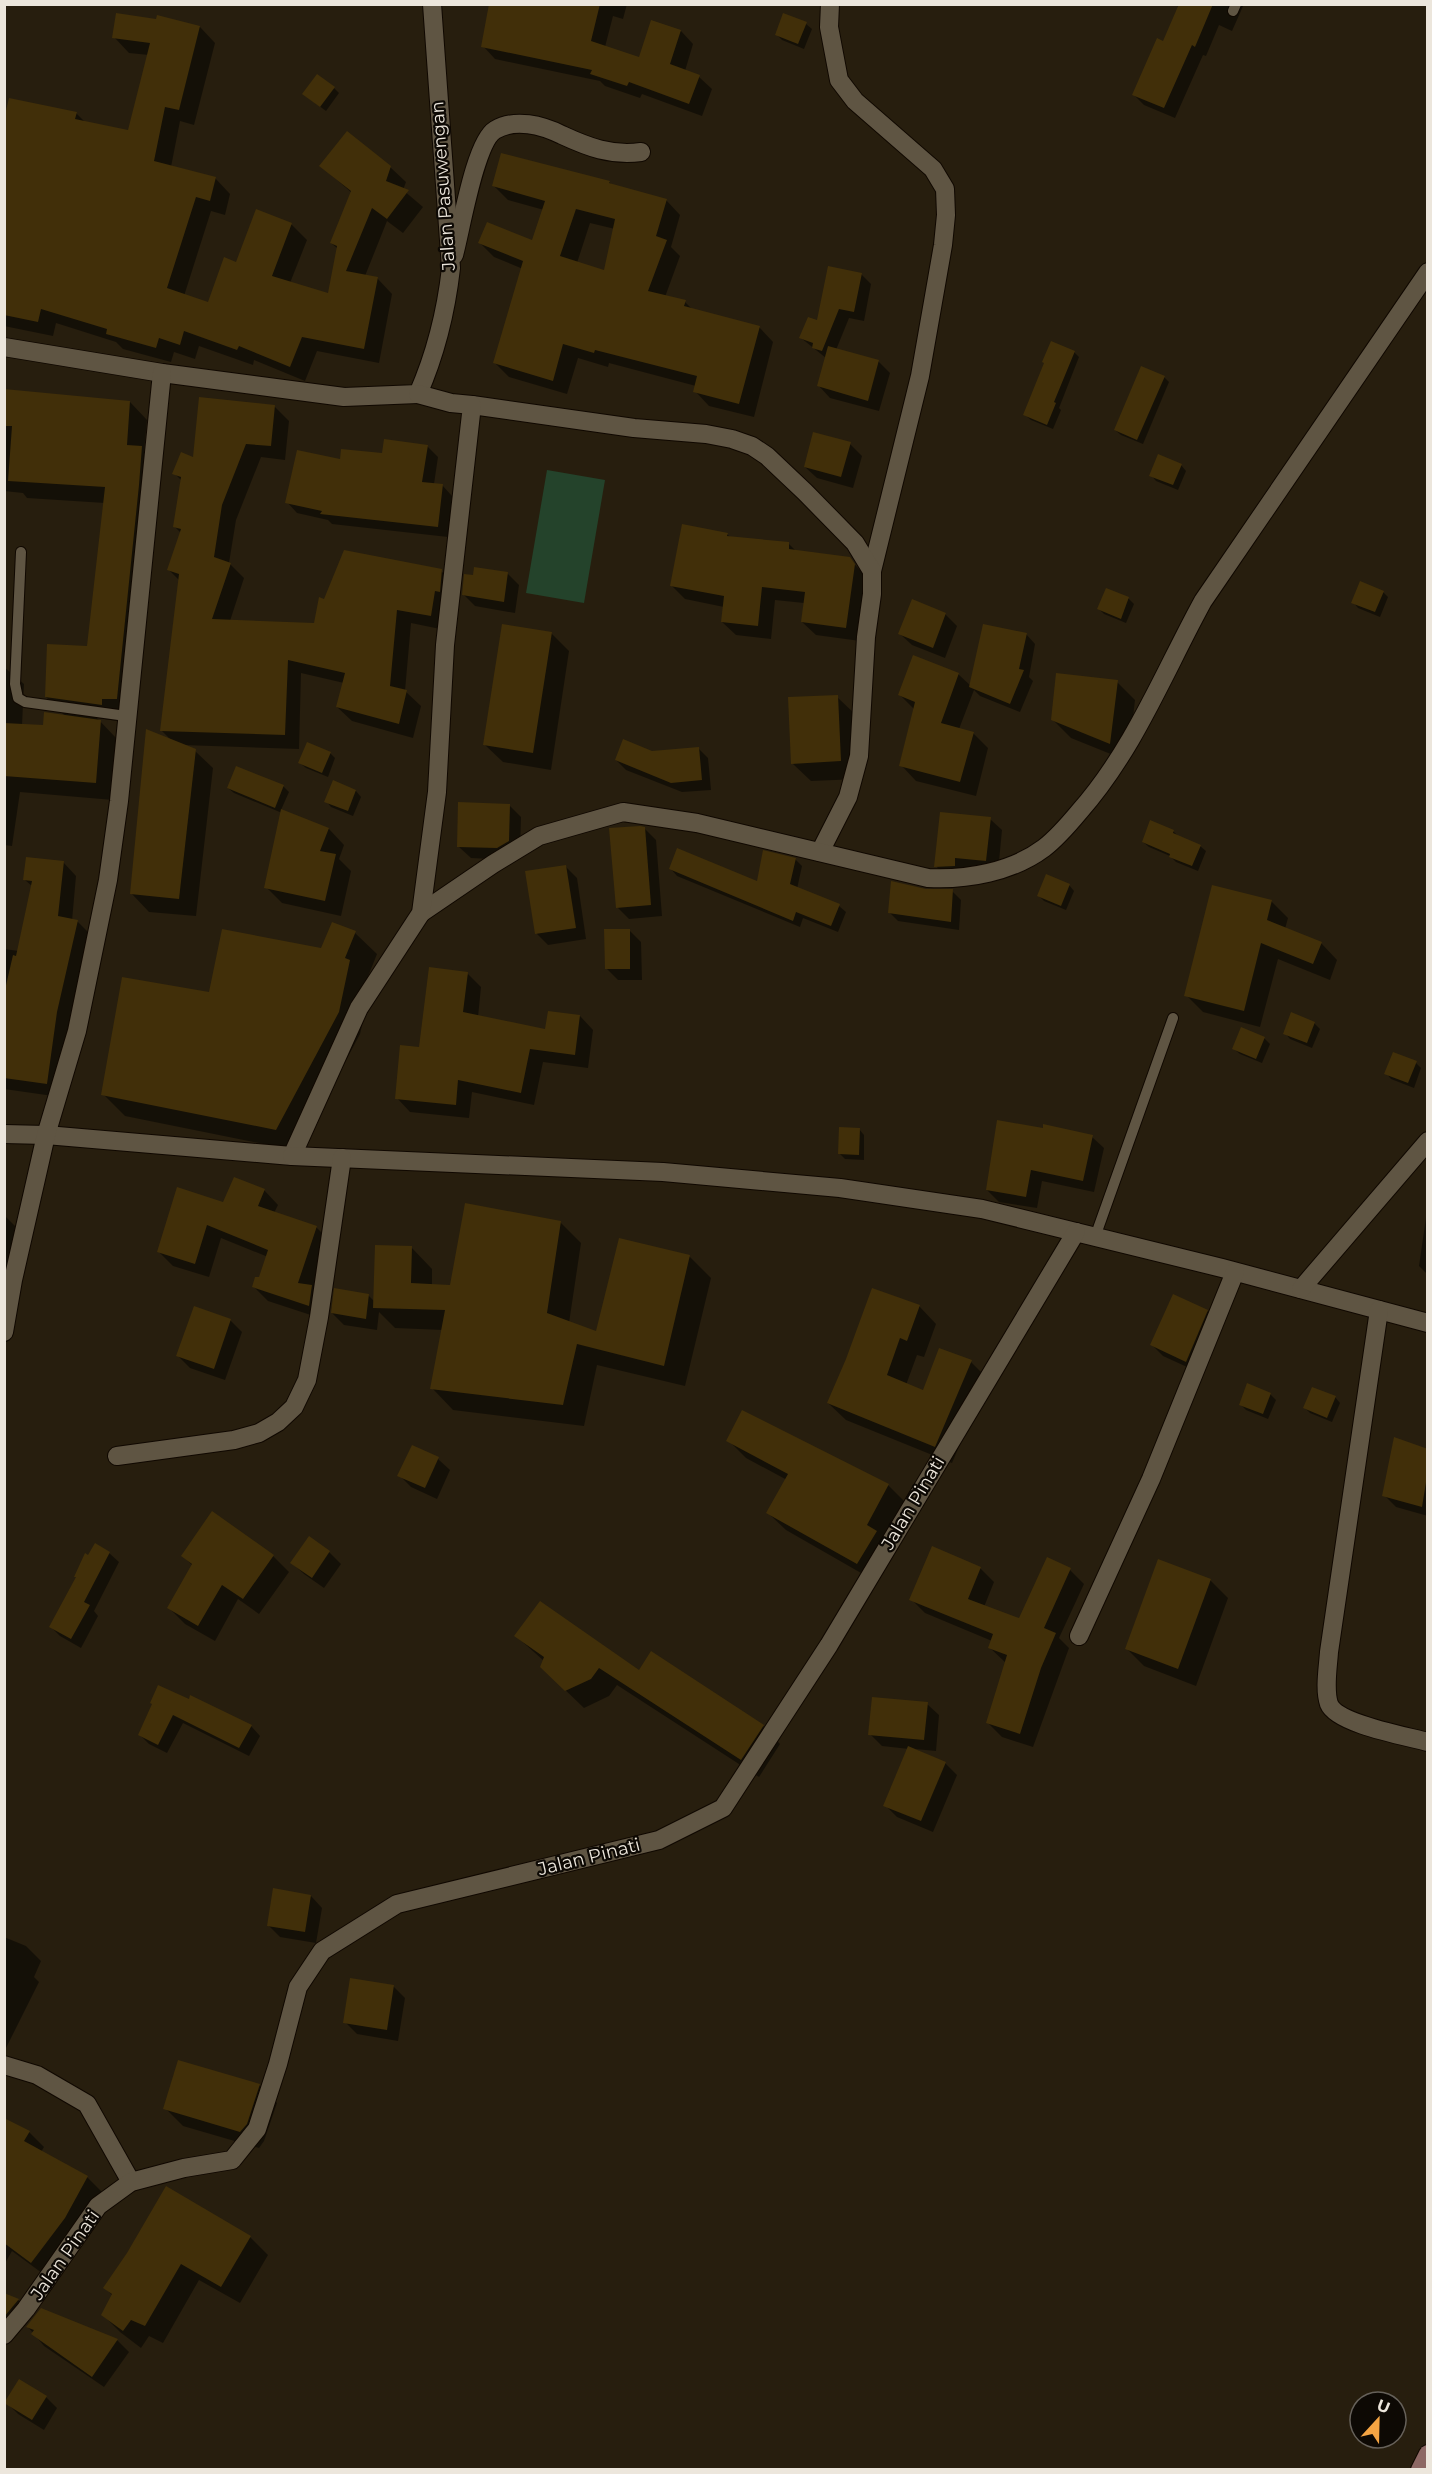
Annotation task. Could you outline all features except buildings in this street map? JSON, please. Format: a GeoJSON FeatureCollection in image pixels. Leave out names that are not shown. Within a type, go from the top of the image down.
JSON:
{"type":"FeatureCollection","features":[{"type":"Feature","properties":{"kind":"main road"},"geometry":{"type":"LineString","coordinates":[[1420,2469],[1428,2454]]}},
{"type":"Feature","properties":{"kind":"street","name":"Jalan Pasuwengan"},"geometry":{"type":"LineString","coordinates":[[418,394],[429,370],[447,304],[451,268],[432,4]]}},
{"type":"Feature","properties":{"kind":"street"},"geometry":{"type":"LineString","coordinates":[[820,852],[848,797],[859,756],[872,571],[920,376],[943,245],[946,215],[945,189],[933,169],[855,100],[839,81],[829,27],[830,4]]}},
{"type":"Feature","properties":{"kind":"street"},"geometry":{"type":"LineString","coordinates":[[451,268],[476,165],[485,142],[493,131],[518,122],[558,133],[599,151],[625,154],[641,152]]}},
{"type":"Feature","properties":{"kind":"street"},"geometry":{"type":"LineString","coordinates":[[292,1156],[359,1008],[421,913],[539,836],[623,812],[697,823],[928,878],[951,879],[992,872],[1025,860],[1045,847],[1103,785],[1149,709],[1172,657],[1203,601],[1428,272]]}},
{"type":"Feature","properties":{"kind":"street"},"geometry":{"type":"LineString","coordinates":[[4,347],[162,373],[344,397],[418,394],[451,403],[732,439],[752,446],[767,456],[855,543],[872,571]]}},
{"type":"Feature","properties":{"kind":"street"},"geometry":{"type":"LineString","coordinates":[[4,1332],[13,1280],[46,1135],[77,1031],[108,880],[119,801],[162,373]]}},
{"type":"Feature","properties":{"kind":"street"},"geometry":{"type":"LineString","coordinates":[[421,913],[437,792],[445,645],[472,405]]}},
{"type":"Feature","properties":{"kind":"street"},"geometry":{"type":"LineString","coordinates":[[4,1134],[46,1135],[292,1156],[663,1172],[840,1188],[982,1209],[1428,1323]]}},
{"type":"Feature","properties":{"kind":"street"},"geometry":{"type":"LineString","coordinates":[[1301,1289],[1428,1141]]}},
{"type":"Feature","properties":{"kind":"street"},"geometry":{"type":"LineString","coordinates":[[117,1456],[234,1440],[259,1433],[278,1422],[294,1407],[307,1380],[319,1317],[342,1158]]}},
{"type":"Feature","properties":{"kind":"street","name":"Jalan Pinati"},"geometry":{"type":"LineString","coordinates":[[4,2335],[26,2309],[98,2206],[131,2182],[184,2168],[232,2160],[257,2129],[278,2064],[298,1987],[322,1950],[397,1904],[659,1840],[723,1809],[829,1645],[1076,1232]]}},
{"type":"Feature","properties":{"kind":"street"},"geometry":{"type":"LineString","coordinates":[[1079,1636],[1151,1479],[1235,1272]]}},
{"type":"Feature","properties":{"kind":"street"},"geometry":{"type":"LineString","coordinates":[[1379,1310],[1329,1652],[1328,1698],[1333,1710],[1348,1719],[1428,1742]]}},
{"type":"Feature","properties":{"kind":"street"},"geometry":{"type":"LineString","coordinates":[[4,2065],[37,2075],[87,2104],[131,2182]]}},
{"type":"Feature","properties":{"kind":"lane"},"geometry":{"type":"LineString","coordinates":[[21,552],[15,684],[18,698],[25,702],[126,716]]}},
{"type":"Feature","properties":{"kind":"lane"},"geometry":{"type":"LineString","coordinates":[[1095,1237],[1173,1018]]}},
{"type":"Feature","properties":{"kind":"green space"},"geometry":{"type":"Polygon","coordinates":[[[547,470],[605,480],[584,603],[526,593],[547,470]]]}}]}
